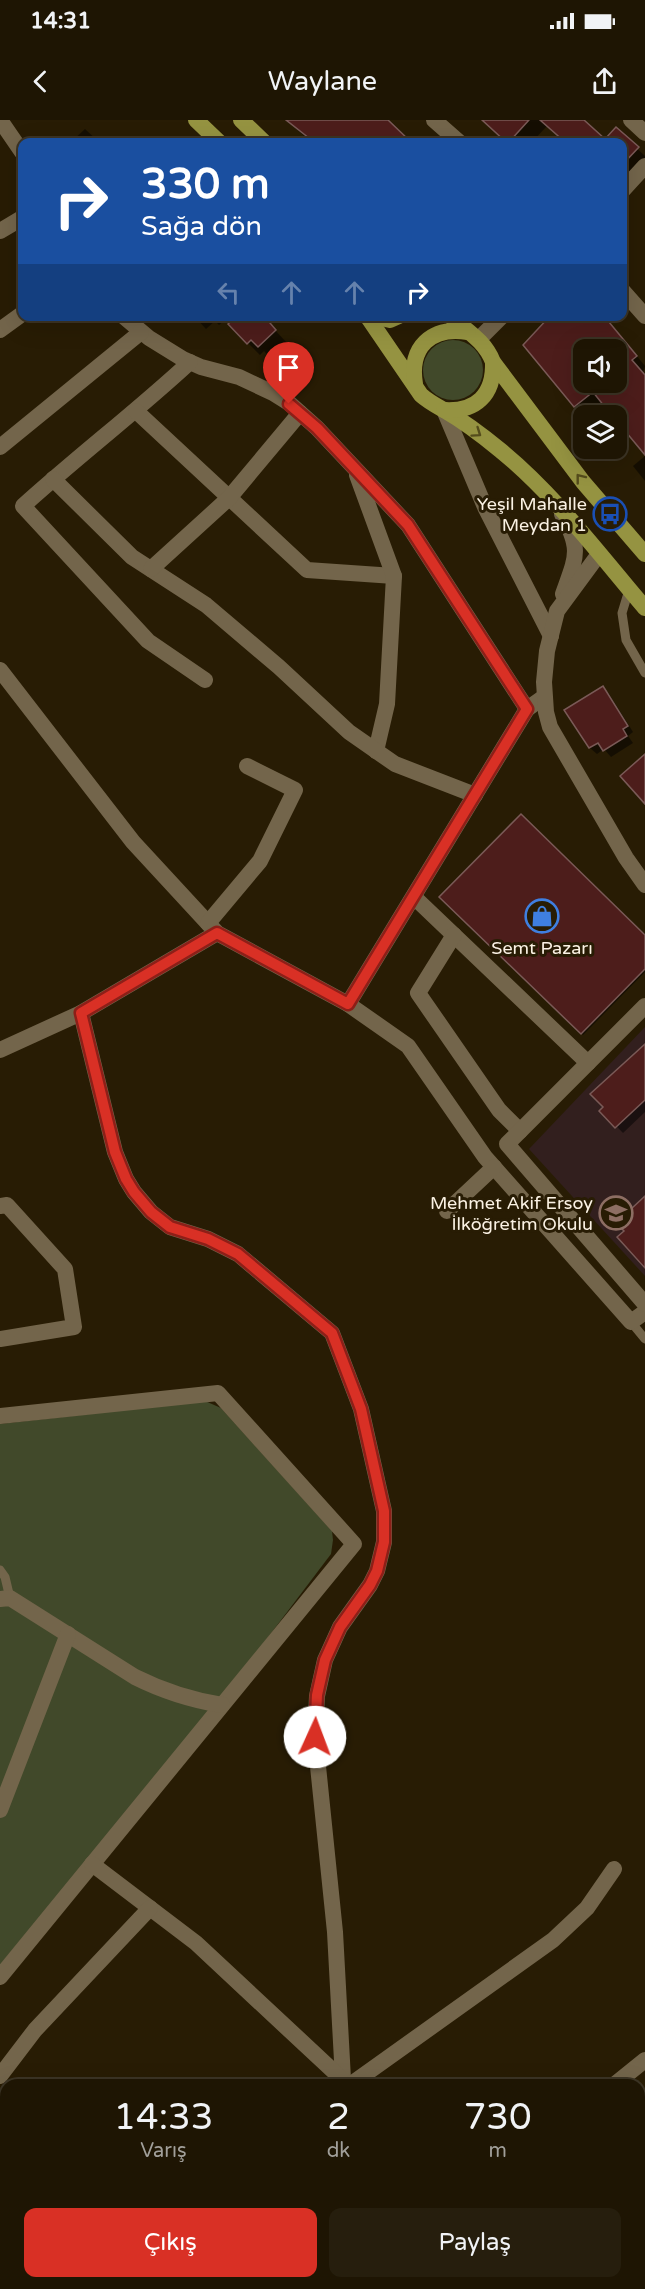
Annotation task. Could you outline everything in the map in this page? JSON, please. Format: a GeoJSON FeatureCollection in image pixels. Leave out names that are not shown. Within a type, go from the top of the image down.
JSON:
{"type":"FeatureCollection","features":[{"type":"Feature","properties":{"kind":"main road"},"geometry":{"type":"LineString","coordinates":[[196,120],[215,138]]}},
{"type":"Feature","properties":{"kind":"main road"},"geometry":{"type":"LineString","coordinates":[[241,120],[260,138]]}},
{"type":"Feature","properties":{"kind":"main road"},"geometry":{"type":"LineString","coordinates":[[371,321],[421,395],[431,404],[444,410],[499,448],[557,506],[645,608]]}},
{"type":"Feature","properties":{"kind":"main road"},"geometry":{"type":"LineString","coordinates":[[456,321],[488,349],[493,362],[583,482],[645,554]]}},
{"type":"Feature","properties":{"kind":"main road"},"geometry":{"type":"LineString","coordinates":[[415,384],[413,371],[415,358],[426,342],[442,332],[455,330],[474,336]]}},
{"type":"Feature","properties":{"kind":"main road"},"geometry":{"type":"LineString","coordinates":[[444,410],[470,407],[481,399],[494,376],[493,362]]}},
{"type":"Feature","properties":{"kind":"street"},"geometry":{"type":"LineString","coordinates":[[0,120],[18,146]]}},
{"type":"Feature","properties":{"kind":"street"},"geometry":{"type":"LineString","coordinates":[[434,120],[454,138]]}},
{"type":"Feature","properties":{"kind":"street"},"geometry":{"type":"LineString","coordinates":[[631,120],[645,132]]}},
{"type":"Feature","properties":{"kind":"street"},"geometry":{"type":"LineString","coordinates":[[627,186],[645,166]]}},
{"type":"Feature","properties":{"kind":"street"},"geometry":{"type":"LineString","coordinates":[[0,231],[18,220]]}},
{"type":"Feature","properties":{"kind":"street"},"geometry":{"type":"LineString","coordinates":[[627,296],[645,316]]}},
{"type":"Feature","properties":{"kind":"street"},"geometry":{"type":"LineString","coordinates":[[0,330],[18,317]]}},
{"type":"Feature","properties":{"kind":"street"},"geometry":{"type":"LineString","coordinates":[[129,321],[165,350],[190,362],[257,384],[289,404],[317,428],[408,525],[527,709]]}},
{"type":"Feature","properties":{"kind":"street"},"geometry":{"type":"LineString","coordinates":[[474,336],[495,321]]}},
{"type":"Feature","properties":{"kind":"street"},"geometry":{"type":"LineString","coordinates":[[0,447],[51,408],[141,332]]}},
{"type":"Feature","properties":{"kind":"street"},"geometry":{"type":"LineString","coordinates":[[190,362],[136,411],[23,506],[148,641],[206,680]]}},
{"type":"Feature","properties":{"kind":"street"},"geometry":{"type":"LineString","coordinates":[[444,410],[485,507],[551,636]]}},
{"type":"Feature","properties":{"kind":"street"},"geometry":{"type":"LineString","coordinates":[[136,411],[307,570],[394,576]]}},
{"type":"Feature","properties":{"kind":"street"},"geometry":{"type":"LineString","coordinates":[[151,569],[229,498],[300,413]]}},
{"type":"Feature","properties":{"kind":"street"},"geometry":{"type":"LineString","coordinates":[[355,468],[394,576],[387,704],[376,751]]}},
{"type":"Feature","properties":{"kind":"street"},"geometry":{"type":"LineString","coordinates":[[53,479],[132,557],[206,605],[349,732],[395,764],[476,795]]}},
{"type":"Feature","properties":{"kind":"street"},"geometry":{"type":"LineString","coordinates":[[557,506],[572,532],[576,545],[575,559],[557,611],[545,668],[544,697],[550,727],[626,858],[645,885]]}},
{"type":"Feature","properties":{"kind":"street"},"geometry":{"type":"LineString","coordinates":[[557,611],[598,554]]}},
{"type":"Feature","properties":{"kind":"street"},"geometry":{"type":"LineString","coordinates":[[0,670],[133,842],[213,928],[348,1004],[408,1046],[494,1167],[638,1317]]}},
{"type":"Feature","properties":{"kind":"street"},"geometry":{"type":"LineString","coordinates":[[348,1004],[527,709],[544,697]]}},
{"type":"Feature","properties":{"kind":"street"},"geometry":{"type":"LineString","coordinates":[[0,1050],[81,1013],[213,928],[260,861],[296,790],[247,766]]}},
{"type":"Feature","properties":{"kind":"street"},"geometry":{"type":"LineString","coordinates":[[414,897],[588,1063]]}},
{"type":"Feature","properties":{"kind":"street"},"geometry":{"type":"LineString","coordinates":[[454,935],[418,993],[499,1110],[520,1131]]}},
{"type":"Feature","properties":{"kind":"street"},"geometry":{"type":"LineString","coordinates":[[645,1006],[507,1144],[645,1304]]}},
{"type":"Feature","properties":{"kind":"street"},"geometry":{"type":"LineString","coordinates":[[81,1013],[115,1152],[134,1192],[151,1212],[170,1227],[208,1239],[238,1254],[332,1333],[352,1383],[369,1438],[384,1511],[383,1549],[377,1571],[370,1585],[331,1643],[320,1677],[315,1716],[315,1737],[335,1932],[344,2079]]}},
{"type":"Feature","properties":{"kind":"street"},"geometry":{"type":"LineString","coordinates":[[447,1211],[494,1167]]}},
{"type":"Feature","properties":{"kind":"street"},"geometry":{"type":"LineString","coordinates":[[0,1206],[7,1204],[64,1269],[74,1327],[0,1339]]}},
{"type":"Feature","properties":{"kind":"street"},"geometry":{"type":"LineString","coordinates":[[0,1416],[218,1393],[354,1544],[0,1977]]}},
{"type":"Feature","properties":{"kind":"street"},"geometry":{"type":"LineString","coordinates":[[5,1598],[153,1686],[188,1698],[222,1704]]}},
{"type":"Feature","properties":{"kind":"street"},"geometry":{"type":"LineString","coordinates":[[0,1810],[68,1634]]}},
{"type":"Feature","properties":{"kind":"street"},"geometry":{"type":"LineString","coordinates":[[92,1864],[196,1943],[339,2079]]}},
{"type":"Feature","properties":{"kind":"street"},"geometry":{"type":"LineString","coordinates":[[351,2079],[554,1940],[587,1908],[614,1869]]}},
{"type":"Feature","properties":{"kind":"street"},"geometry":{"type":"LineString","coordinates":[[0,2076],[35,2030],[150,1908]]}},
{"type":"Feature","properties":{"kind":"street"},"geometry":{"type":"LineString","coordinates":[[621,2079],[645,2060]]}},
{"type":"Feature","properties":{"kind":"lane"},"geometry":{"type":"LineString","coordinates":[[629,590],[622,613],[626,640],[645,673]]}},
{"type":"Feature","properties":{"kind":"lane"},"geometry":{"type":"LineString","coordinates":[[638,1317],[645,1339]]}},
{"type":"Feature","properties":{"kind":"lane"},"geometry":{"type":"LineString","coordinates":[[0,1570],[5,1577],[5,1598]]}},
{"type":"Feature","properties":{"kind":"shaded area","name":"Mehmet Akif Ersoy İlköğretim Okulu"},"geometry":{"type":"Polygon","coordinates":[[[645,1027],[645,1276],[529,1149],[645,1027]]]}},
{"type":"Feature","properties":{"kind":"green space"},"geometry":{"type":"Polygon","coordinates":[[[447,340],[459,340],[470,345],[478,353],[483,370],[481,382],[470,395],[459,400],[447,400],[436,395],[428,387],[423,376],[423,364],[428,353],[436,345],[447,340]]]}},
{"type":"Feature","properties":{"kind":"green space"},"geometry":{"type":"Polygon","coordinates":[[[205,1401],[221,1408],[332,1531],[331,1554],[225,1694],[0,1965],[0,1424],[205,1401]]]}},
{"type":"Feature","properties":{"kind":"building"},"geometry":{"type":"Polygon","coordinates":[[[286,120],[388,120],[407,138],[309,138],[286,120]]]}},
{"type":"Feature","properties":{"kind":"building"},"geometry":{"type":"Polygon","coordinates":[[[482,120],[529,120],[513,138],[502,138],[482,120]]]}},
{"type":"Feature","properties":{"kind":"building"},"geometry":{"type":"Polygon","coordinates":[[[540,120],[584,120],[604,138],[560,138],[540,120]]]}},
{"type":"Feature","properties":{"kind":"building"},"geometry":{"type":"Polygon","coordinates":[[[616,127],[639,147],[627,160],[627,138],[606,138],[616,127]]]}},
{"type":"Feature","properties":{"kind":"building"},"geometry":{"type":"Polygon","coordinates":[[[231,321],[268,321],[276,330],[258,347],[251,340],[247,344],[228,324],[231,321]]]}},
{"type":"Feature","properties":{"kind":"building"},"geometry":{"type":"Polygon","coordinates":[[[545,321],[608,321],[623,339],[573,339],[573,393],[592,393],[573,406],[523,345],[545,321]]]}},
{"type":"Feature","properties":{"kind":"building"},"geometry":{"type":"Polygon","coordinates":[[[627,344],[637,356],[632,360],[645,375],[645,455],[627,433],[627,405],[603,405],[594,393],[627,393],[627,344]]]}},
{"type":"Feature","properties":{"kind":"building"},"geometry":{"type":"Polygon","coordinates":[[[603,686],[628,726],[623,729],[627,736],[603,751],[598,743],[589,748],[564,710],[603,686]]]}},
{"type":"Feature","properties":{"kind":"building"},"geometry":{"type":"Polygon","coordinates":[[[645,754],[645,804],[620,776],[645,754]]]}},
{"type":"Feature","properties":{"kind":"building","name":"Semt Pazarı"},"geometry":{"type":"Polygon","coordinates":[[[521,814],[645,935],[645,969],[581,1034],[439,897],[521,814]]]}},
{"type":"Feature","properties":{"kind":"building"},"geometry":{"type":"Polygon","coordinates":[[[645,1044],[645,1100],[615,1128],[599,1111],[603,1107],[590,1094],[645,1044]]]}},
{"type":"Feature","properties":{"kind":"building"},"geometry":{"type":"Polygon","coordinates":[[[645,1196],[645,1268],[617,1237],[624,1231],[616,1223],[645,1196]]]}},
{"type":"Feature","properties":{"kind":"place","name":"Yeşil Mahalle Meydan 1"},"geometry":{"type":"Point","coordinates":[610,514]}},
{"type":"Feature","properties":{"kind":"place","name":"Semt Pazarı"},"geometry":{"type":"Point","coordinates":[542,916]}},
{"type":"Feature","properties":{"kind":"place","name":"Mehmet Akif Ersoy İlköğretim Okulu"},"geometry":{"type":"Point","coordinates":[616,1213]}},
{"type":"Feature","properties":{"kind":"route"},"geometry":{"type":"LineString","coordinates":[[289,404],[317,428],[408,525],[527,709],[348,1004],[217,933],[81,1013],[115,1152],[134,1192],[151,1212],[170,1227],[208,1239],[238,1254],[332,1333],[361,1409],[384,1511],[382,1557],[370,1585],[331,1643],[320,1677],[315,1737]]}}]}
